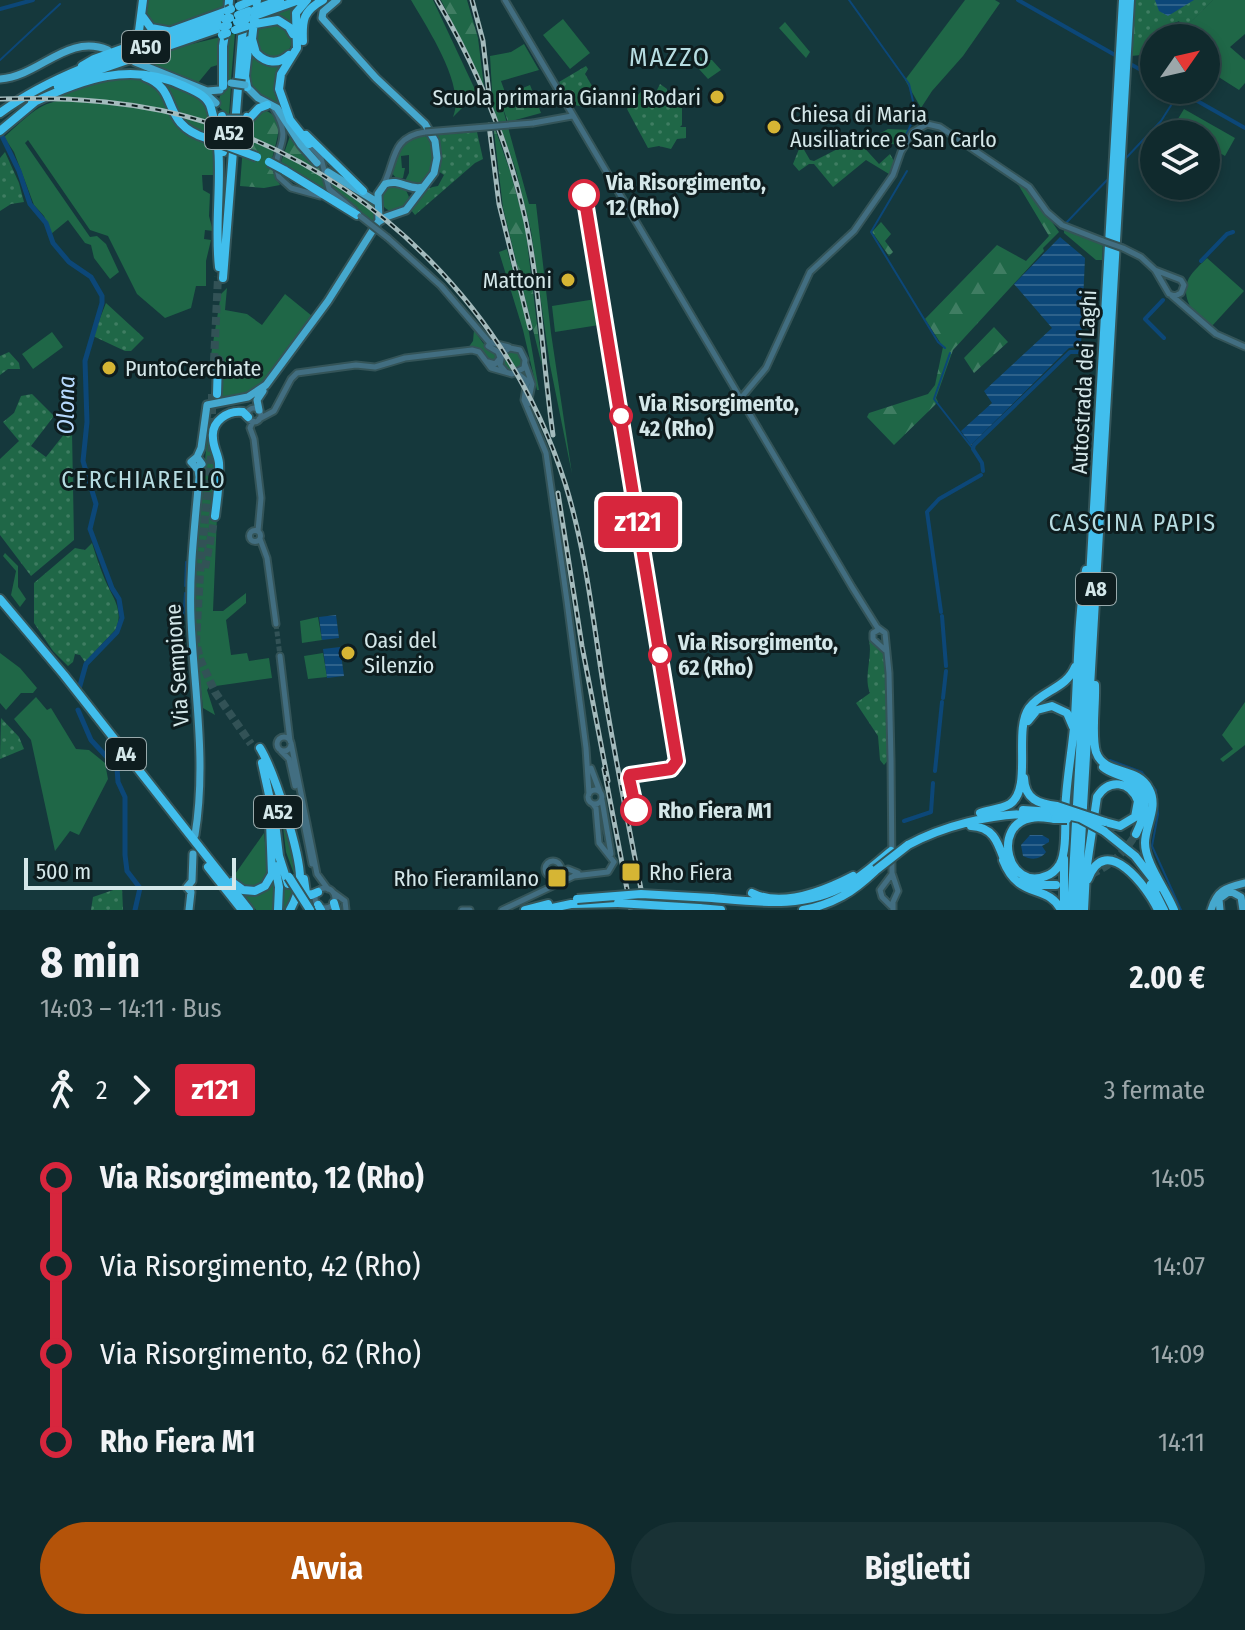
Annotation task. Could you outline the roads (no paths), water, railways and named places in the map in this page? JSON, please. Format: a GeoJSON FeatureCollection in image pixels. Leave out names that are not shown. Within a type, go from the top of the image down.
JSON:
{"type":"FeatureCollection","features":[{"type":"Feature","properties":{"kind":"highway","name":"A50"},"geometry":{"type":"LineString","coordinates":[[3,110],[68,75],[280,0]]}},
{"type":"Feature","properties":{"kind":"highway","name":"A50"},"geometry":{"type":"LineString","coordinates":[[2,129],[32,103],[74,79],[185,40],[242,13],[299,0]]}},
{"type":"Feature","properties":{"kind":"highway"},"geometry":{"type":"LineString","coordinates":[[307,0],[296,13],[298,44],[280,77],[277,105],[309,144]]}},
{"type":"Feature","properties":{"kind":"highway"},"geometry":{"type":"LineString","coordinates":[[277,105],[282,77],[303,46],[303,18],[309,8],[323,0]]}},
{"type":"Feature","properties":{"kind":"highway","name":"Autostrada dei Laghi"},"geometry":{"type":"LineString","coordinates":[[1071,910],[1123,0]]}},
{"type":"Feature","properties":{"kind":"highway","name":"Autostrada dei Laghi"},"geometry":{"type":"LineString","coordinates":[[1082,909],[1094,624],[1130,0]]}},
{"type":"Feature","properties":{"kind":"highway"},"geometry":{"type":"LineString","coordinates":[[142,4],[144,21],[153,29],[165,31],[242,13],[278,20],[289,27],[294,42],[288,56],[271,62],[256,53],[242,13]]}},
{"type":"Feature","properties":{"kind":"highway"},"geometry":{"type":"LineString","coordinates":[[68,75],[88,61],[130,44],[137,35],[142,4]]}},
{"type":"Feature","properties":{"kind":"highway"},"geometry":{"type":"LineString","coordinates":[[225,86],[223,46],[242,13]]}},
{"type":"Feature","properties":{"kind":"highway"},"geometry":{"type":"LineString","coordinates":[[242,13],[248,89]]}},
{"type":"Feature","properties":{"kind":"highway","name":"A52"},"geometry":{"type":"LineString","coordinates":[[242,13],[225,254],[220,278],[236,49],[242,13]]}},
{"type":"Feature","properties":{"kind":"highway"},"geometry":{"type":"LineString","coordinates":[[113,50],[184,26]]}},
{"type":"Feature","properties":{"kind":"highway"},"geometry":{"type":"LineString","coordinates":[[32,103],[64,90],[124,73],[151,74],[200,94],[210,105],[219,154],[219,267]]}},
{"type":"Feature","properties":{"kind":"highway"},"geometry":{"type":"LineString","coordinates":[[124,73],[158,84],[166,93],[179,122],[192,133],[269,162],[358,215]]}},
{"type":"Feature","properties":{"kind":"highway"},"geometry":{"type":"LineString","coordinates":[[225,254],[246,118],[259,108],[277,105]]}},
{"type":"Feature","properties":{"kind":"highway"},"geometry":{"type":"LineString","coordinates":[[277,105],[363,191]]}},
{"type":"Feature","properties":{"kind":"highway"},"geometry":{"type":"LineString","coordinates":[[219,204],[225,117]]}},
{"type":"Feature","properties":{"kind":"highway"},"geometry":{"type":"LineString","coordinates":[[214,394],[216,361]]}},
{"type":"Feature","properties":{"kind":"highway"},"geometry":{"type":"LineString","coordinates":[[215,516],[219,463],[213,428],[219,419],[232,412],[255,417]]}},
{"type":"Feature","properties":{"kind":"highway"},"geometry":{"type":"LineString","coordinates":[[803,910],[848,895],[909,842],[1008,805],[1017,796],[1026,714],[1034,702],[1072,675],[1076,663],[1088,536],[1095,498]]}},
{"type":"Feature","properties":{"kind":"highway","name":"A4"},"geometry":{"type":"LineString","coordinates":[[0,599],[192,834],[249,910]]}},
{"type":"Feature","properties":{"kind":"highway","name":"A4"},"geometry":{"type":"LineString","coordinates":[[0,607],[84,709],[240,910]]}},
{"type":"Feature","properties":{"kind":"highway"},"geometry":{"type":"LineString","coordinates":[[1094,624],[1095,747],[1100,758],[1110,767],[1137,775],[1151,792],[1152,812],[1145,845],[1162,884],[1169,910]]}},
{"type":"Feature","properties":{"kind":"highway"},"geometry":{"type":"LineString","coordinates":[[1057,812],[1030,818],[1017,825],[1008,841],[1009,858],[1016,870],[1025,876],[1046,876],[1061,863],[1079,635]]}},
{"type":"Feature","properties":{"kind":"highway"},"geometry":{"type":"LineString","coordinates":[[1072,747],[1072,725],[1065,712],[1050,706],[1034,712],[1027,728],[1024,787],[1028,795],[1067,819],[1104,828],[1128,823],[1135,817],[1138,805],[1131,789],[1122,784],[1111,784],[1102,789],[1097,797],[1082,909]]}},
{"type":"Feature","properties":{"kind":"highway"},"geometry":{"type":"LineString","coordinates":[[1095,716],[1094,747],[1097,760],[1107,771],[1133,782],[1144,796],[1145,812],[1136,834]]}},
{"type":"Feature","properties":{"kind":"highway"},"geometry":{"type":"LineString","coordinates":[[256,744],[272,769],[303,875],[304,891],[309,895],[318,892]]}},
{"type":"Feature","properties":{"kind":"highway","name":"A52"},"geometry":{"type":"LineString","coordinates":[[256,744],[270,786],[278,849],[290,882],[322,908]]}},
{"type":"Feature","properties":{"kind":"highway","name":"A52"},"geometry":{"type":"LineString","coordinates":[[256,744],[274,786],[282,851],[290,882]]}},
{"type":"Feature","properties":{"kind":"highway"},"geometry":{"type":"LineString","coordinates":[[192,834],[235,885],[253,891],[265,886],[272,876],[269,795],[262,763]]}},
{"type":"Feature","properties":{"kind":"highway"},"geometry":{"type":"LineString","coordinates":[[980,813],[1025,806],[1080,818],[1104,828],[1141,862],[1160,889],[1169,910]]}},
{"type":"Feature","properties":{"kind":"highway"},"geometry":{"type":"LineString","coordinates":[[752,893],[779,898],[816,892],[909,842],[1011,810],[1087,815],[1142,856],[1162,884]]}},
{"type":"Feature","properties":{"kind":"highway"},"geometry":{"type":"LineString","coordinates":[[939,832],[980,827],[994,835],[1009,868],[1020,878],[1033,884],[1056,885]]}},
{"type":"Feature","properties":{"kind":"highway"},"geometry":{"type":"LineString","coordinates":[[270,837],[279,887],[278,910]]}},
{"type":"Feature","properties":{"kind":"highway"},"geometry":{"type":"LineString","coordinates":[[1062,910],[1063,838]]}},
{"type":"Feature","properties":{"kind":"highway"},"geometry":{"type":"LineString","coordinates":[[290,910],[300,882],[293,844]]}},
{"type":"Feature","properties":{"kind":"highway"},"geometry":{"type":"LineString","coordinates":[[1000,848],[1005,865],[1016,882],[1051,897],[1062,910]]}},
{"type":"Feature","properties":{"kind":"highway"},"geometry":{"type":"LineString","coordinates":[[525,910],[651,894],[769,903],[802,901],[845,886],[891,851]]}},
{"type":"Feature","properties":{"kind":"highway"},"geometry":{"type":"LineString","coordinates":[[1082,909],[1091,872],[1101,863],[1110,862],[1123,866],[1136,876],[1158,910]]}},
{"type":"Feature","properties":{"kind":"highway"},"geometry":{"type":"LineString","coordinates":[[574,902],[649,899],[796,906],[839,894],[876,870]]}},
{"type":"Feature","properties":{"kind":"highway"},"geometry":{"type":"LineString","coordinates":[[290,882],[322,908]]}},
{"type":"Feature","properties":{"kind":"highway"},"geometry":{"type":"LineString","coordinates":[[543,910],[625,889],[734,894]]}},
{"type":"Feature","properties":{"kind":"highway"},"geometry":{"type":"LineString","coordinates":[[574,902],[721,910]]}},
{"type":"Feature","properties":{"kind":"main road"},"geometry":{"type":"LineString","coordinates":[[337,0],[323,12],[322,18],[376,78],[425,124],[437,146],[437,163],[427,185],[402,213],[378,222]]}},
{"type":"Feature","properties":{"kind":"main road"},"geometry":{"type":"LineString","coordinates":[[0,79],[24,74],[77,46],[93,45],[113,50]]}},
{"type":"Feature","properties":{"kind":"main road"},"geometry":{"type":"LineString","coordinates":[[277,105],[246,118],[225,117],[207,94],[138,63],[209,91],[225,86],[248,89],[277,105],[282,117],[323,166],[392,215]]}},
{"type":"Feature","properties":{"kind":"main road"},"geometry":{"type":"LineString","coordinates":[[175,82],[191,87]]}},
{"type":"Feature","properties":{"kind":"main road"},"geometry":{"type":"LineString","coordinates":[[216,103],[225,86]]}},
{"type":"Feature","properties":{"kind":"main road"},"geometry":{"type":"LineString","coordinates":[[246,118],[248,89]]}},
{"type":"Feature","properties":{"kind":"main road"},"geometry":{"type":"LineString","coordinates":[[351,186],[375,193],[390,182],[417,189],[427,185]]}},
{"type":"Feature","properties":{"kind":"main road"},"geometry":{"type":"LineString","coordinates":[[402,184],[411,193],[410,204]]}},
{"type":"Feature","properties":{"kind":"main road"},"geometry":{"type":"LineString","coordinates":[[379,205],[381,187]]}},
{"type":"Feature","properties":{"kind":"main road","name":"Via Sempione"},"geometry":{"type":"LineString","coordinates":[[192,834],[199,798],[200,711],[190,595],[201,483],[199,463],[207,420],[212,408],[257,392],[277,371],[328,301],[378,222],[379,205]]}},
{"type":"Feature","properties":{"kind":"main road"},"geometry":{"type":"LineString","coordinates":[[255,417],[257,398],[270,385],[277,371]]}},
{"type":"Feature","properties":{"kind":"main road"},"geometry":{"type":"LineString","coordinates":[[189,910],[191,892],[198,887],[192,881],[193,854]]}},
{"type":"Feature","properties":{"kind":"main road"},"geometry":{"type":"LineString","coordinates":[[1216,908],[1226,893],[1243,893],[1243,910]]}},
{"type":"Feature","properties":{"kind":"street"},"geometry":{"type":"LineString","coordinates":[[505,0],[869,615],[876,631],[873,639],[882,642]]}},
{"type":"Feature","properties":{"kind":"street"},"geometry":{"type":"LineString","coordinates":[[277,105],[284,129],[276,165],[281,180],[291,188],[324,197],[358,215]]}},
{"type":"Feature","properties":{"kind":"street"},"geometry":{"type":"LineString","coordinates":[[562,115],[567,105]]}},
{"type":"Feature","properties":{"kind":"street"},"geometry":{"type":"LineString","coordinates":[[381,187],[394,153],[414,134],[533,123],[562,115],[573,116]]}},
{"type":"Feature","properties":{"kind":"street"},"geometry":{"type":"LineString","coordinates":[[741,398],[766,368],[810,272],[854,231],[893,175],[901,152],[915,130],[931,124],[974,148],[1026,184],[1058,222],[1070,230],[1137,254],[1155,270],[1170,295],[1216,334],[1245,347]]}},
{"type":"Feature","properties":{"kind":"street"},"geometry":{"type":"LineString","coordinates":[[309,144],[320,156],[329,189],[388,238],[455,302],[491,344],[522,353],[532,384],[527,399],[530,412]]}},
{"type":"Feature","properties":{"kind":"street"},"geometry":{"type":"LineString","coordinates":[[389,167],[391,176],[402,184]]}},
{"type":"Feature","properties":{"kind":"street"},"geometry":{"type":"LineString","coordinates":[[1155,270],[1181,280],[1186,303],[1193,314]]}},
{"type":"Feature","properties":{"kind":"street"},"geometry":{"type":"LineString","coordinates":[[1165,285],[1172,278]]}},
{"type":"Feature","properties":{"kind":"street"},"geometry":{"type":"LineString","coordinates":[[1170,295],[1177,295],[1183,288]]}},
{"type":"Feature","properties":{"kind":"street"},"geometry":{"type":"LineString","coordinates":[[474,326],[483,341],[498,352],[505,371]]}},
{"type":"Feature","properties":{"kind":"street"},"geometry":{"type":"LineString","coordinates":[[484,358],[493,364],[505,351],[513,348]]}},
{"type":"Feature","properties":{"kind":"street"},"geometry":{"type":"LineString","coordinates":[[276,624],[267,558],[255,531],[261,498],[252,434],[247,427],[255,417],[276,407],[293,377],[300,373],[356,365],[375,367],[405,358],[470,350],[479,352],[491,368],[516,373],[526,379],[523,397],[546,453],[567,586],[589,799],[596,809],[599,843],[614,862]]}},
{"type":"Feature","properties":{"kind":"street"},"geometry":{"type":"LineString","coordinates":[[516,373],[525,364]]}},
{"type":"Feature","properties":{"kind":"street"},"geometry":{"type":"LineString","coordinates":[[876,631],[885,633],[882,642],[889,673],[892,873],[898,891],[893,910]]}},
{"type":"Feature","properties":{"kind":"street"},"geometry":{"type":"LineString","coordinates":[[280,656],[291,742],[318,877],[330,891],[344,900],[322,908]]}},
{"type":"Feature","properties":{"kind":"street"},"geometry":{"type":"LineString","coordinates":[[290,727],[288,734],[276,742],[289,761],[318,886],[316,898],[322,908]]}},
{"type":"Feature","properties":{"kind":"street"},"geometry":{"type":"LineString","coordinates":[[283,737],[291,742]]}},
{"type":"Feature","properties":{"kind":"street"},"geometry":{"type":"LineString","coordinates":[[281,751],[288,751],[291,742]]}},
{"type":"Feature","properties":{"kind":"street"},"geometry":{"type":"LineString","coordinates":[[586,748],[602,800],[614,862]]}},
{"type":"Feature","properties":{"kind":"street"},"geometry":{"type":"LineString","coordinates":[[589,794],[595,790],[600,792]]}},
{"type":"Feature","properties":{"kind":"street"},"geometry":{"type":"LineString","coordinates":[[593,804],[602,800]]}},
{"type":"Feature","properties":{"kind":"street"},"geometry":{"type":"LineString","coordinates":[[504,909],[567,879],[608,872],[614,862]]}},
{"type":"Feature","properties":{"kind":"street"},"geometry":{"type":"LineString","coordinates":[[567,879],[568,872],[560,869],[583,874]]}},
{"type":"Feature","properties":{"kind":"street"},"geometry":{"type":"LineString","coordinates":[[567,879],[571,873],[568,869]]}},
{"type":"Feature","properties":{"kind":"street"},"geometry":{"type":"LineString","coordinates":[[892,873],[880,892],[893,910]]}},
{"type":"Feature","properties":{"kind":"street"},"geometry":{"type":"LineString","coordinates":[[885,882],[895,885]]}},
{"type":"Feature","properties":{"kind":"street"},"geometry":{"type":"LineString","coordinates":[[318,892],[330,891]]}},
{"type":"Feature","properties":{"kind":"street"},"geometry":{"type":"LineString","coordinates":[[322,908],[330,891]]}},
{"type":"Feature","properties":{"kind":"street"},"geometry":{"type":"LineString","coordinates":[[887,900],[895,898]]}},
{"type":"Feature","properties":{"kind":"street"},"geometry":{"type":"LineString","coordinates":[[462,910],[470,910]]}},
{"type":"Feature","properties":{"kind":"water"},"geometry":{"type":"Polygon","coordinates":[[[1155,0],[1194,0],[1168,16],[1159,11],[1155,0]]]}},
{"type":"Feature","properties":{"kind":"water"},"geometry":{"type":"Polygon","coordinates":[[[1060,237],[1085,258],[1081,346],[1069,348],[971,445],[961,431],[992,403],[984,391],[1052,328],[1014,284],[1060,237]]]}},
{"type":"Feature","properties":{"kind":"water"},"geometry":{"type":"Polygon","coordinates":[[[336,615],[339,638],[322,640],[319,617],[336,615]]]}},
{"type":"Feature","properties":{"kind":"water"},"geometry":{"type":"Polygon","coordinates":[[[340,647],[344,676],[327,678],[323,649],[340,647]]]}},
{"type":"Feature","properties":{"kind":"water"},"geometry":{"type":"Polygon","coordinates":[[[1030,835],[1042,835],[1049,839],[1042,846],[1046,852],[1044,855],[1032,859],[1023,856],[1021,845],[1030,835]]]}},
{"type":"Feature","properties":{"kind":"waterway"},"geometry":{"type":"LineString","coordinates":[[0,9],[33,0]]}},
{"type":"Feature","properties":{"kind":"waterway"},"geometry":{"type":"LineString","coordinates":[[849,0],[909,84],[916,114],[904,139]]}},
{"type":"Feature","properties":{"kind":"waterway"},"geometry":{"type":"LineString","coordinates":[[1018,0],[1115,55]]}},
{"type":"Feature","properties":{"kind":"waterway"},"geometry":{"type":"LineString","coordinates":[[0,60],[60,4]]}},
{"type":"Feature","properties":{"kind":"waterway"},"geometry":{"type":"LineString","coordinates":[[1132,65],[1140,69]]}},
{"type":"Feature","properties":{"kind":"waterway"},"geometry":{"type":"LineString","coordinates":[[1126,158],[1161,121],[1172,104]]}},
{"type":"Feature","properties":{"kind":"waterway"},"geometry":{"type":"LineString","coordinates":[[1203,104],[1245,128]]}},
{"type":"Feature","properties":{"kind":"waterway","name":"Olona"},"geometry":{"type":"LineString","coordinates":[[0,132],[19,171],[30,204],[46,223],[53,243],[69,262],[91,277],[102,296],[85,361],[87,422],[83,461],[96,504],[90,529],[119,599],[122,618],[117,632],[86,664],[79,689]]}},
{"type":"Feature","properties":{"kind":"waterway"},"geometry":{"type":"LineString","coordinates":[[907,171],[871,232],[938,342],[945,348]]}},
{"type":"Feature","properties":{"kind":"waterway"},"geometry":{"type":"LineString","coordinates":[[1067,222],[1109,178]]}},
{"type":"Feature","properties":{"kind":"waterway"},"geometry":{"type":"LineString","coordinates":[[1201,261],[1227,234],[1233,232]]}},
{"type":"Feature","properties":{"kind":"waterway"},"geometry":{"type":"LineString","coordinates":[[1163,300],[1145,319],[1164,338]]}},
{"type":"Feature","properties":{"kind":"waterway"},"geometry":{"type":"LineString","coordinates":[[983,471],[974,445],[1070,352],[1083,352]]}},
{"type":"Feature","properties":{"kind":"waterway"},"geometry":{"type":"LineString","coordinates":[[950,353],[934,399],[973,449]]}},
{"type":"Feature","properties":{"kind":"waterway"},"geometry":{"type":"LineString","coordinates":[[941,612],[927,512],[939,499],[981,475]]}},
{"type":"Feature","properties":{"kind":"waterway"},"geometry":{"type":"LineString","coordinates":[[185,586],[186,562]]}},
{"type":"Feature","properties":{"kind":"waterway"},"geometry":{"type":"LineString","coordinates":[[183,622],[185,593]]}},
{"type":"Feature","properties":{"kind":"waterway"},"geometry":{"type":"LineString","coordinates":[[942,616],[946,666]]}},
{"type":"Feature","properties":{"kind":"waterway"},"geometry":{"type":"LineString","coordinates":[[943,698],[946,671]]}},
{"type":"Feature","properties":{"kind":"waterway"},"geometry":{"type":"LineString","coordinates":[[935,771],[942,702]]}},
{"type":"Feature","properties":{"kind":"waterway","name":"Olona"},"geometry":{"type":"LineString","coordinates":[[78,710],[91,740],[117,768],[118,782],[125,797],[127,871],[140,888],[135,910]]}},
{"type":"Feature","properties":{"kind":"waterway"},"geometry":{"type":"LineString","coordinates":[[1110,760],[1142,772],[1156,790],[1158,814],[1152,846],[1181,910]]}},
{"type":"Feature","properties":{"kind":"waterway"},"geometry":{"type":"LineString","coordinates":[[904,821],[931,812],[933,783]]}},
{"type":"Feature","properties":{"kind":"tunnel"},"geometry":{"type":"LineString","coordinates":[[214,361],[218,277]]}},
{"type":"Feature","properties":{"kind":"tunnel"},"geometry":{"type":"LineString","coordinates":[[212,394],[212,431]]}},
{"type":"Feature","properties":{"kind":"tunnel"},"geometry":{"type":"LineString","coordinates":[[212,444],[196,642],[215,692],[251,744]]}},
{"type":"Feature","properties":{"kind":"tunnel"},"geometry":{"type":"LineString","coordinates":[[205,568],[215,516]]}},
{"type":"Feature","properties":{"kind":"tunnel"},"geometry":{"type":"LineString","coordinates":[[276,624],[280,656]]}},
{"type":"Feature","properties":{"kind":"tunnel"},"geometry":{"type":"LineString","coordinates":[[1057,885],[1081,878],[1112,862],[1136,834]]}},
{"type":"Feature","properties":{"kind":"railway"},"geometry":{"type":"LineString","coordinates":[[437,0],[490,107],[519,193],[535,274],[553,435]]}},
{"type":"Feature","properties":{"kind":"railway"},"geometry":{"type":"LineString","coordinates":[[472,0],[483,41],[489,94]]}},
{"type":"Feature","properties":{"kind":"railway"},"geometry":{"type":"LineString","coordinates":[[0,99],[79,100],[131,105],[209,123],[270,147],[328,179],[381,217],[430,260],[473,309],[510,363],[541,421],[565,483],[584,560],[609,718],[645,910]]}},
{"type":"Feature","properties":{"kind":"railway"},"geometry":{"type":"LineString","coordinates":[[489,125],[499,204],[530,328]]}},
{"type":"Feature","properties":{"kind":"railway"},"geometry":{"type":"LineString","coordinates":[[558,493],[582,646],[608,781]]}},
{"type":"Feature","properties":{"kind":"railway"},"geometry":{"type":"LineString","coordinates":[[604,769],[631,910]]}},
{"type":"Feature","properties":{"kind":"place","name":"Scuola primaria Gianni Rodari"},"geometry":{"type":"Point","coordinates":[717,97]}},
{"type":"Feature","properties":{"kind":"place","name":"Chiesa di Maria Ausiliatrice e San Carlo"},"geometry":{"type":"Point","coordinates":[774,127]}},
{"type":"Feature","properties":{"kind":"place","name":"Via Risorgimento, 12 (Rho)"},"geometry":{"type":"Point","coordinates":[584,195]}},
{"type":"Feature","properties":{"kind":"place","name":"Mattoni"},"geometry":{"type":"Point","coordinates":[568,280]}},
{"type":"Feature","properties":{"kind":"place","name":"PuntoCerchiate"},"geometry":{"type":"Point","coordinates":[109,368]}},
{"type":"Feature","properties":{"kind":"place","name":"Via Risorgimento, 42 (Rho)"},"geometry":{"type":"Point","coordinates":[621,416]}},
{"type":"Feature","properties":{"kind":"place","name":"Oasi del Silenzio"},"geometry":{"type":"Point","coordinates":[348,653]}},
{"type":"Feature","properties":{"kind":"place","name":"Via Risorgimento, 62 (Rho)"},"geometry":{"type":"Point","coordinates":[660,655]}},
{"type":"Feature","properties":{"kind":"place","name":"Rho Fiera M1"},"geometry":{"type":"Point","coordinates":[636,810]}},
{"type":"Feature","properties":{"kind":"place","name":"Rho Fiera"},"geometry":{"type":"Point","coordinates":[631,872]}},
{"type":"Feature","properties":{"kind":"place","name":"Rho Fieramilano"},"geometry":{"type":"Point","coordinates":[557,878]}},
{"type":"Feature","properties":{"kind":"district","name":"MAZZO"},"geometry":{"type":"Point","coordinates":[670,57]}},
{"type":"Feature","properties":{"kind":"district","name":"CERCHIARELLO"},"geometry":{"type":"Point","coordinates":[144,480]}},
{"type":"Feature","properties":{"kind":"district","name":"CASCINA PAPIS"},"geometry":{"type":"Point","coordinates":[1133,523]}}]}
